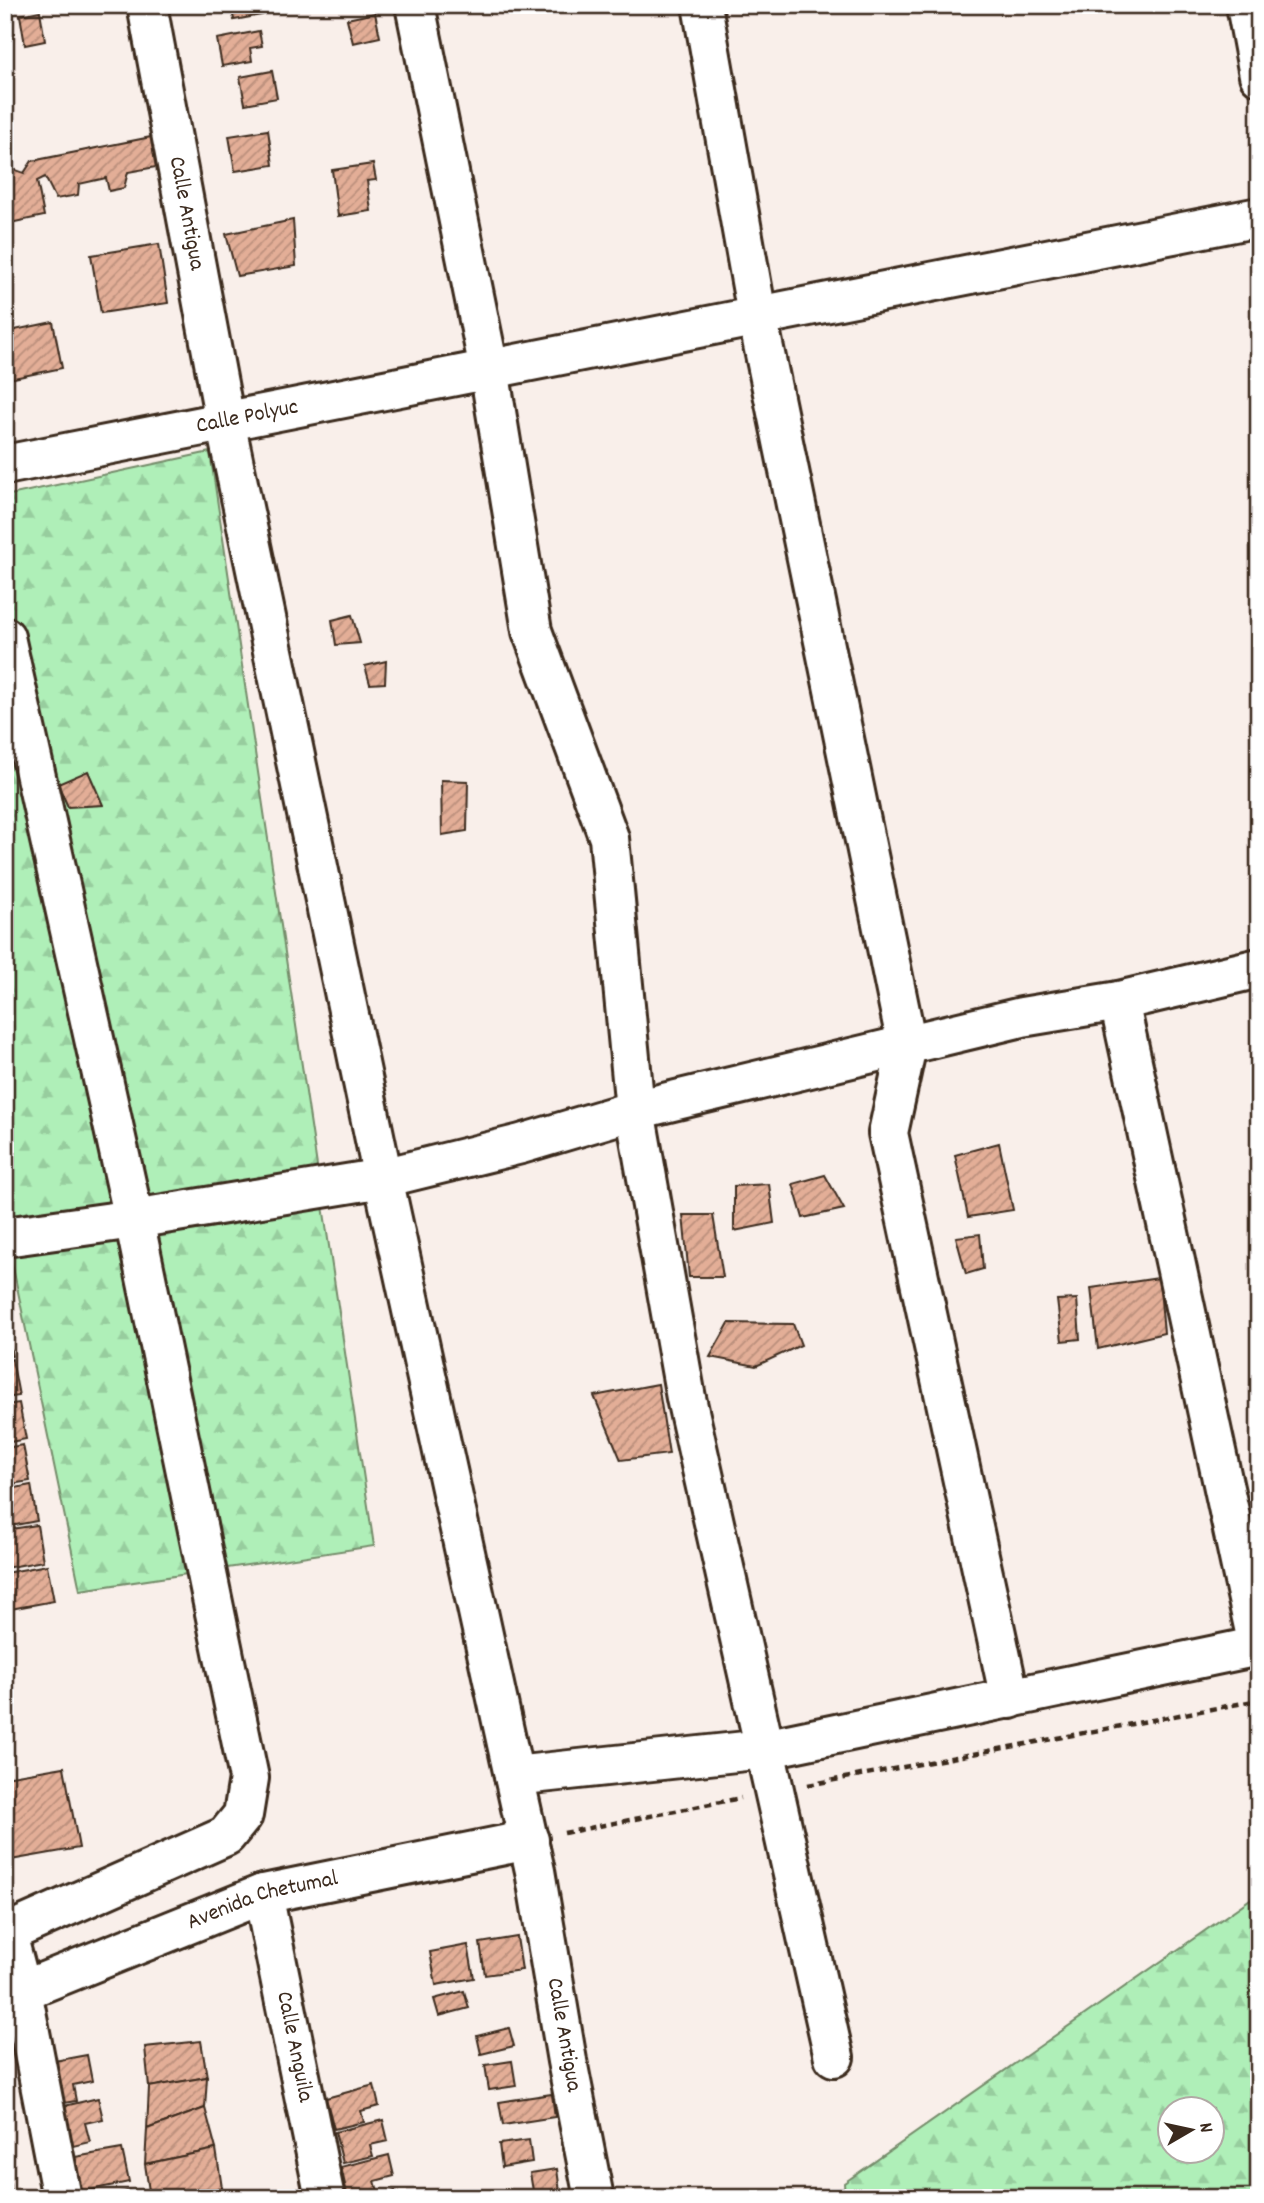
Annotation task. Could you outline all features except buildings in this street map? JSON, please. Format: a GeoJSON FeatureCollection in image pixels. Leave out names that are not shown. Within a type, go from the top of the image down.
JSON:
{"type":"FeatureCollection","features":[{"type":"Feature","properties":{"kind":"street","name":"Calle Antigua"},"geometry":{"type":"LineString","coordinates":[[147,5],[225,421],[383,1178],[532,1856],[567,2061],[594,2198]]}},
{"type":"Feature","properties":{"kind":"street"},"geometry":{"type":"LineString","coordinates":[[415,5],[489,369],[532,631],[609,838],[635,1110],[686,1398],[834,2057]]}},
{"type":"Feature","properties":{"kind":"street"},"geometry":{"type":"LineString","coordinates":[[702,5],[757,315],[906,1045],[888,1133],[1010,1699]]}},
{"type":"Feature","properties":{"kind":"street"},"geometry":{"type":"LineString","coordinates":[[1246,5],[1259,75]]}},
{"type":"Feature","properties":{"kind":"street","name":"Calle Polyuc"},"geometry":{"type":"LineString","coordinates":[[5,465],[1259,217]]}},
{"type":"Feature","properties":{"kind":"street"},"geometry":{"type":"LineString","coordinates":[[5,637],[134,1219],[249,1778],[243,1815],[226,1836],[6,1932],[14,1992],[62,2198]]}},
{"type":"Feature","properties":{"kind":"street"},"geometry":{"type":"LineString","coordinates":[[5,1237],[134,1219],[383,1178],[521,1144],[635,1110],[1022,1017],[1119,1001],[1259,968]]}},
{"type":"Feature","properties":{"kind":"street"},"geometry":{"type":"LineString","coordinates":[[513,1776],[764,1749],[1259,1646],[1119,1001]]}},
{"type":"Feature","properties":{"kind":"street","name":"Avenida Chetumal"},"geometry":{"type":"LineString","coordinates":[[14,1992],[263,1894],[532,1856]]}},
{"type":"Feature","properties":{"kind":"street","name":"Calle Anguila"},"geometry":{"type":"LineString","coordinates":[[263,1894],[325,2198]]}},
{"type":"Feature","properties":{"kind":"path"},"geometry":{"type":"LineString","coordinates":[[532,1856],[773,1792],[1259,1700]]}},
{"type":"Feature","properties":{"kind":"green space"},"geometry":{"type":"Polygon","coordinates":[[[210,452],[374,1546],[80,1590],[5,1229],[5,496],[210,452]]]}},
{"type":"Feature","properties":{"kind":"green space"},"geometry":{"type":"Polygon","coordinates":[[[1259,1893],[1259,2198],[845,2198],[844,2183],[1259,1893]]]}}]}
